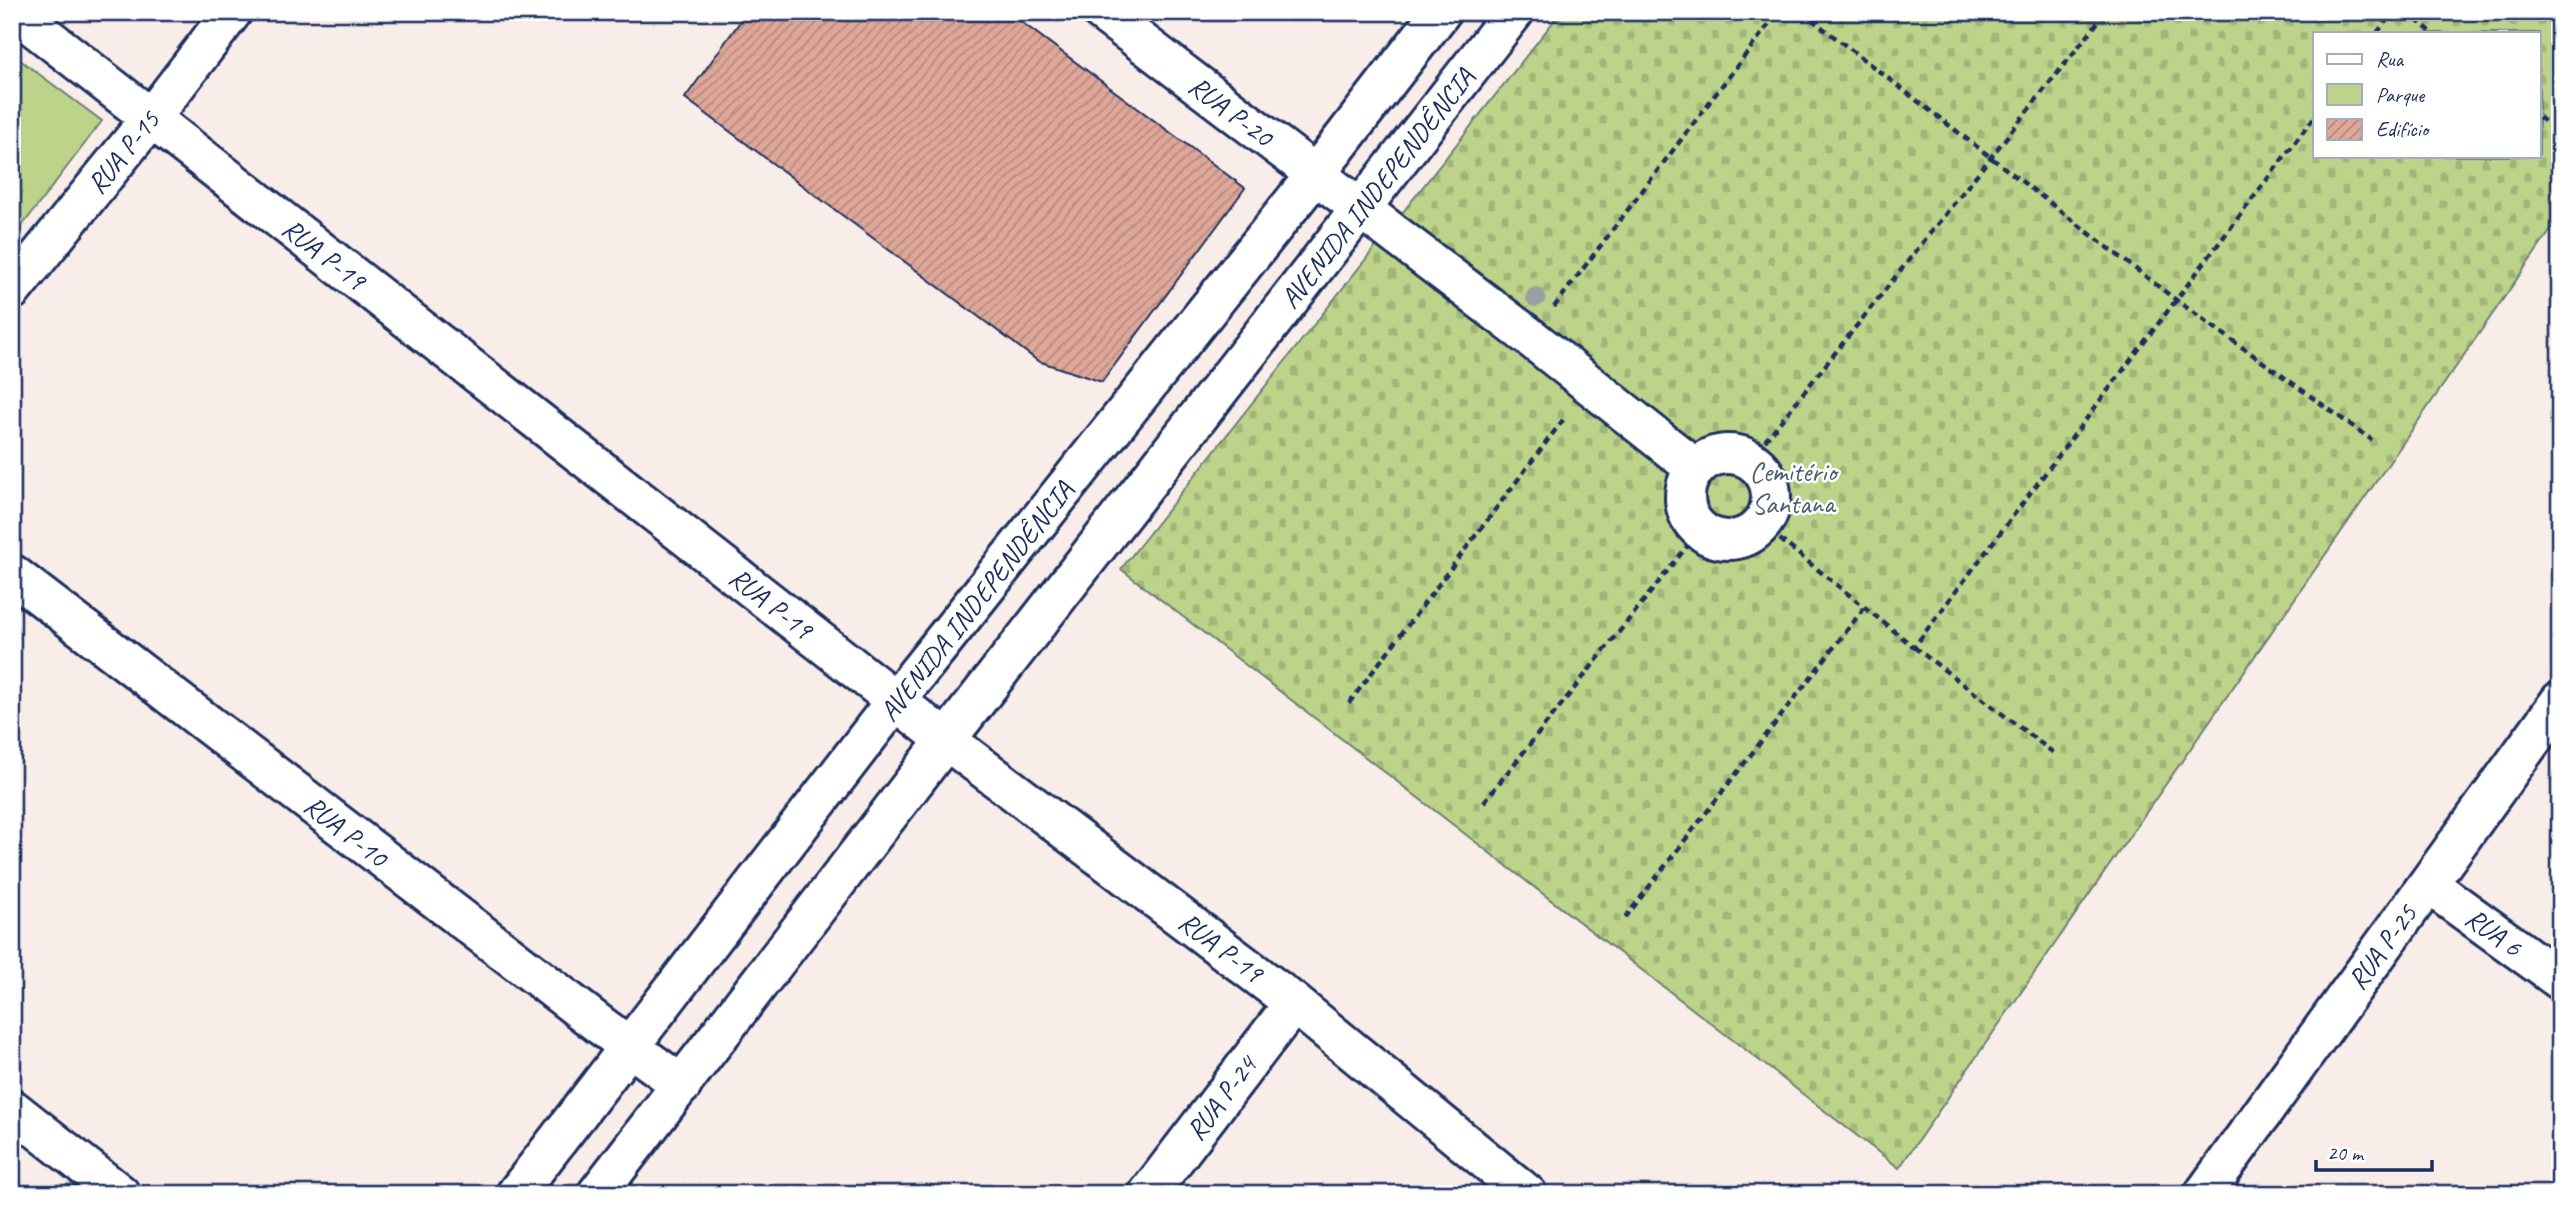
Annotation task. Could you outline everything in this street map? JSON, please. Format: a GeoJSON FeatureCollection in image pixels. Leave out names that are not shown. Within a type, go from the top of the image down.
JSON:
{"type":"FeatureCollection","features":[{"type":"Feature","properties":{"kind":"street","name":"RUA P-19"},"geometry":{"type":"LineString","coordinates":[[15,12],[946,740],[1294,1003],[1527,1194]]}},
{"type":"Feature","properties":{"kind":"street","name":"RUA P-15"},"geometry":{"type":"LineString","coordinates":[[12,290],[151,118],[232,12]]}},
{"type":"Feature","properties":{"kind":"street","name":"RUA P-20"},"geometry":{"type":"LineString","coordinates":[[1102,12],[1531,338],[1696,469]]}},
{"type":"Feature","properties":{"kind":"street","name":"AVENIDA INDEPENDÊNCIA"},"geometry":{"type":"LineString","coordinates":[[516,1194],[896,700],[1315,175],[1441,12]]}},
{"type":"Feature","properties":{"kind":"street","name":"AVENIDA INDEPENDÊNCIA"},"geometry":{"type":"LineString","coordinates":[[597,1194],[946,740],[1514,12]]}},
{"type":"Feature","properties":{"kind":"street"},"geometry":{"type":"LineString","coordinates":[[1721,454],[1750,460],[1761,470],[1768,482],[1771,497],[1761,524],[1751,533],[1725,540],[1700,530],[1691,520],[1685,494],[1696,469],[1721,454]]}},
{"type":"Feature","properties":{"kind":"street","name":"RUA P-10"},"geometry":{"type":"LineString","coordinates":[[12,575],[682,1085]]}},
{"type":"Feature","properties":{"kind":"street","name":"RUA P-25"},"geometry":{"type":"LineString","coordinates":[[2204,1194],[2560,701]]}},
{"type":"Feature","properties":{"kind":"street","name":"RUA 6"},"geometry":{"type":"LineString","coordinates":[[2428,884],[2560,980]]}},
{"type":"Feature","properties":{"kind":"street","name":"RUA P-24"},"geometry":{"type":"LineString","coordinates":[[1148,1194],[1294,1003]]}},
{"type":"Feature","properties":{"kind":"street"},"geometry":{"type":"LineString","coordinates":[[12,1109],[120,1194]]}},
{"type":"Feature","properties":{"kind":"path"},"geometry":{"type":"LineString","coordinates":[[1531,338],[1778,12]]}},
{"type":"Feature","properties":{"kind":"path"},"geometry":{"type":"LineString","coordinates":[[1801,12],[2176,300],[2372,440]]}},
{"type":"Feature","properties":{"kind":"path"},"geometry":{"type":"LineString","coordinates":[[1750,460],[2106,12]]}},
{"type":"Feature","properties":{"kind":"path"},"geometry":{"type":"LineString","coordinates":[[2378,32],[2393,12]]}},
{"type":"Feature","properties":{"kind":"path"},"geometry":{"type":"LineString","coordinates":[[2406,12],[2432,32]]}},
{"type":"Feature","properties":{"kind":"path"},"geometry":{"type":"LineString","coordinates":[[2540,118],[2560,133]]}},
{"type":"Feature","properties":{"kind":"path"},"geometry":{"type":"LineString","coordinates":[[1914,646],[2313,119]]}},
{"type":"Feature","properties":{"kind":"path"},"geometry":{"type":"LineString","coordinates":[[1349,703],[1590,385]]}},
{"type":"Feature","properties":{"kind":"path"},"geometry":{"type":"LineString","coordinates":[[1761,524],[2055,754]]}},
{"type":"Feature","properties":{"kind":"path"},"geometry":{"type":"LineString","coordinates":[[1484,802],[1700,530]]}},
{"type":"Feature","properties":{"kind":"path"},"geometry":{"type":"LineString","coordinates":[[1626,918],[1865,607]]}},
{"type":"Feature","properties":{"kind":"green space","name":"Cemitério Santana"},"geometry":{"type":"Polygon","coordinates":[[[1561,12],[2560,12],[2560,217],[1899,1168],[1121,569],[1561,12]]]}},
{"type":"Feature","properties":{"kind":"green space"},"geometry":{"type":"Polygon","coordinates":[[[12,54],[102,121],[12,239],[12,54]]]}},
{"type":"Feature","properties":{"kind":"building"},"geometry":{"type":"Polygon","coordinates":[[[747,12],[1008,12],[1245,188],[1102,382],[1038,361],[685,98],[747,12]]]}}]}
